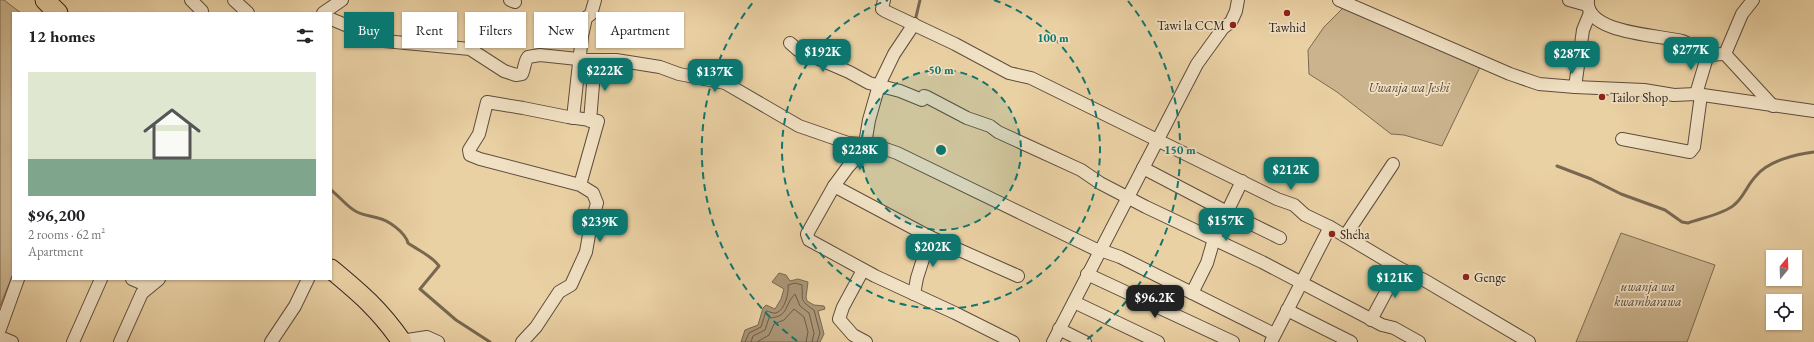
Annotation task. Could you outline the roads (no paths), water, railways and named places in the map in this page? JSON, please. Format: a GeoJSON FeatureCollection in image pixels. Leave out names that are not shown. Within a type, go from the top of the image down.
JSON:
{"type":"FeatureCollection","features":[{"type":"Feature","properties":{"kind":"main road"},"geometry":{"type":"LineString","coordinates":[[31,0],[42,12]]}},
{"type":"Feature","properties":{"kind":"main road"},"geometry":{"type":"LineString","coordinates":[[45,0],[57,12]]}},
{"type":"Feature","properties":{"kind":"main road"},"geometry":{"type":"LineString","coordinates":[[332,270],[367,299],[384,317],[401,342]]}},
{"type":"Feature","properties":{"kind":"main road"},"geometry":{"type":"LineString","coordinates":[[326,280],[360,307],[375,323],[388,342]]}},
{"type":"Feature","properties":{"kind":"street"},"geometry":{"type":"LineString","coordinates":[[191,0],[202,11]]}},
{"type":"Feature","properties":{"kind":"street"},"geometry":{"type":"LineString","coordinates":[[234,0],[247,12]]}},
{"type":"Feature","properties":{"kind":"street"},"geometry":{"type":"LineString","coordinates":[[324,12],[342,0]]}},
{"type":"Feature","properties":{"kind":"street"},"geometry":{"type":"LineString","coordinates":[[572,118],[582,36],[586,18],[591,14],[595,0]]}},
{"type":"Feature","properties":{"kind":"street"},"geometry":{"type":"LineString","coordinates":[[884,0],[882,9],[1010,73],[1031,78],[1158,139],[1242,182],[1294,205],[1305,215],[1330,227],[1399,268],[1424,280],[1529,342]]}},
{"type":"Feature","properties":{"kind":"street"},"geometry":{"type":"LineString","coordinates":[[1339,0],[1510,74],[1539,84],[1644,90],[1674,95],[1699,95],[1814,111]]}},
{"type":"Feature","properties":{"kind":"street"},"geometry":{"type":"LineString","coordinates":[[1569,0],[1588,6],[1598,20],[1625,32],[1680,41],[1690,44],[1708,54],[1725,54],[1773,106]]}},
{"type":"Feature","properties":{"kind":"street"},"geometry":{"type":"LineString","coordinates":[[1725,54],[1742,14],[1753,0]]}},
{"type":"Feature","properties":{"kind":"street"},"geometry":{"type":"LineString","coordinates":[[1575,87],[1588,6]]}},
{"type":"Feature","properties":{"kind":"street"},"geometry":{"type":"LineString","coordinates":[[1053,342],[1197,64],[1235,11]]}},
{"type":"Feature","properties":{"kind":"street"},"geometry":{"type":"LineString","coordinates":[[332,19],[384,41],[470,50],[504,71],[516,75],[522,74],[524,62],[528,57],[540,55],[595,60],[616,60],[660,67],[679,74],[725,83],[799,126],[809,128],[848,143],[865,144],[891,150],[920,163],[1099,251],[1120,257],[1192,293],[1273,338],[1330,227]]}},
{"type":"Feature","properties":{"kind":"street"},"geometry":{"type":"LineString","coordinates":[[911,23],[894,54],[874,84],[865,144],[860,154],[834,186],[807,234],[807,237],[863,270],[1013,342]]}},
{"type":"Feature","properties":{"kind":"street"},"geometry":{"type":"LineString","coordinates":[[790,43],[798,50],[874,84],[922,100],[924,96],[927,97],[967,118],[990,126],[998,132],[1081,170],[1100,183],[1262,262],[1318,292],[1330,296],[1371,320],[1386,327],[1394,328],[1419,342]]}},
{"type":"Feature","properties":{"kind":"street"},"geometry":{"type":"LineString","coordinates":[[1622,138],[1690,152],[1694,147],[1699,95],[1708,54]]}},
{"type":"Feature","properties":{"kind":"street"},"geometry":{"type":"LineString","coordinates":[[590,121],[595,60]]}},
{"type":"Feature","properties":{"kind":"street"},"geometry":{"type":"LineString","coordinates":[[522,342],[536,327],[559,292],[571,285],[586,252],[597,203],[593,193],[580,185],[480,159],[470,155],[469,150],[479,134],[487,102],[572,118],[598,121],[580,185]]}},
{"type":"Feature","properties":{"kind":"street"},"geometry":{"type":"LineString","coordinates":[[1345,236],[1393,164]]}},
{"type":"Feature","properties":{"kind":"street"},"geometry":{"type":"LineString","coordinates":[[1143,168],[1226,212],[1280,238]]}},
{"type":"Feature","properties":{"kind":"street"},"geometry":{"type":"LineString","coordinates":[[1192,293],[1207,263],[1214,239],[1226,212],[1242,182]]}},
{"type":"Feature","properties":{"kind":"street"},"geometry":{"type":"LineString","coordinates":[[834,186],[930,237],[1018,276]]}},
{"type":"Feature","properties":{"kind":"street"},"geometry":{"type":"LineString","coordinates":[[914,294],[917,278],[930,237]]}},
{"type":"Feature","properties":{"kind":"street"},"geometry":{"type":"LineString","coordinates":[[1371,320],[1399,268]]}},
{"type":"Feature","properties":{"kind":"street"},"geometry":{"type":"LineString","coordinates":[[863,270],[843,307],[839,320],[853,335],[866,342]]}},
{"type":"Feature","properties":{"kind":"street"},"geometry":{"type":"LineString","coordinates":[[1088,274],[1232,342]]}},
{"type":"Feature","properties":{"kind":"street"},"geometry":{"type":"LineString","coordinates":[[0,329],[18,280]]}},
{"type":"Feature","properties":{"kind":"street"},"geometry":{"type":"LineString","coordinates":[[73,342],[101,280]]}},
{"type":"Feature","properties":{"kind":"street"},"geometry":{"type":"LineString","coordinates":[[134,280],[148,286]]}},
{"type":"Feature","properties":{"kind":"street"},"geometry":{"type":"LineString","coordinates":[[120,342],[142,293],[148,286],[157,280]]}},
{"type":"Feature","properties":{"kind":"street"},"geometry":{"type":"LineString","coordinates":[[271,342],[296,306],[308,280]]}},
{"type":"Feature","properties":{"kind":"street"},"geometry":{"type":"LineString","coordinates":[[1074,302],[1158,342]]}},
{"type":"Feature","properties":{"kind":"street"},"geometry":{"type":"LineString","coordinates":[[1287,310],[1352,342]]}},
{"type":"Feature","properties":{"kind":"street"},"geometry":{"type":"LineString","coordinates":[[1059,329],[1085,342]]}},
{"type":"Feature","properties":{"kind":"street"},"geometry":{"type":"LineString","coordinates":[[0,337],[12,342]]}},
{"type":"Feature","properties":{"kind":"street"},"geometry":{"type":"LineString","coordinates":[[401,342],[427,338],[438,342]]}},
{"type":"Feature","properties":{"kind":"water"},"geometry":{"type":"Polygon","coordinates":[[[779,273],[786,275],[790,281],[798,279],[808,282],[806,297],[807,301],[814,305],[824,306],[825,309],[818,311],[824,334],[820,342],[741,342],[745,330],[758,325],[763,308],[766,305],[775,309],[781,299],[784,289],[772,282],[779,273]]]}},
{"type":"Feature","properties":{"kind":"waterway"},"geometry":{"type":"LineString","coordinates":[[915,21],[920,0]]}},
{"type":"Feature","properties":{"kind":"waterway"},"geometry":{"type":"LineString","coordinates":[[1557,166],[1591,179],[1621,194],[1665,210],[1682,222],[1688,223],[1730,208],[1740,198],[1756,176],[1775,162],[1799,154],[1814,152]]}},
{"type":"Feature","properties":{"kind":"waterway"},"geometry":{"type":"LineString","coordinates":[[332,191],[354,210],[362,214],[382,219],[391,224],[400,231],[408,243],[436,262],[439,266],[420,289],[456,320],[490,342]]}},
{"type":"Feature","properties":{"kind":"place","name":"Tawhid"},"geometry":{"type":"Point","coordinates":[1287,13]}},
{"type":"Feature","properties":{"kind":"place","name":"Tawi la CCM"},"geometry":{"type":"Point","coordinates":[1233,25]}},
{"type":"Feature","properties":{"kind":"place","name":"Tailor Shop"},"geometry":{"type":"Point","coordinates":[1602,97]}},
{"type":"Feature","properties":{"kind":"place","name":"Sheha"},"geometry":{"type":"Point","coordinates":[1332,234]}},
{"type":"Feature","properties":{"kind":"place","name":"Genge"},"geometry":{"type":"Point","coordinates":[1466,277]}},
{"type":"Feature","properties":{"kind":"park label","name":"Uwanja wa Jeshi"},"geometry":{"type":"Point","coordinates":[1409,87]}},
{"type":"Feature","properties":{"kind":"park label","name":"uwanja wa kwambarawa"},"geometry":{"type":"Point","coordinates":[1648,294]}}]}
